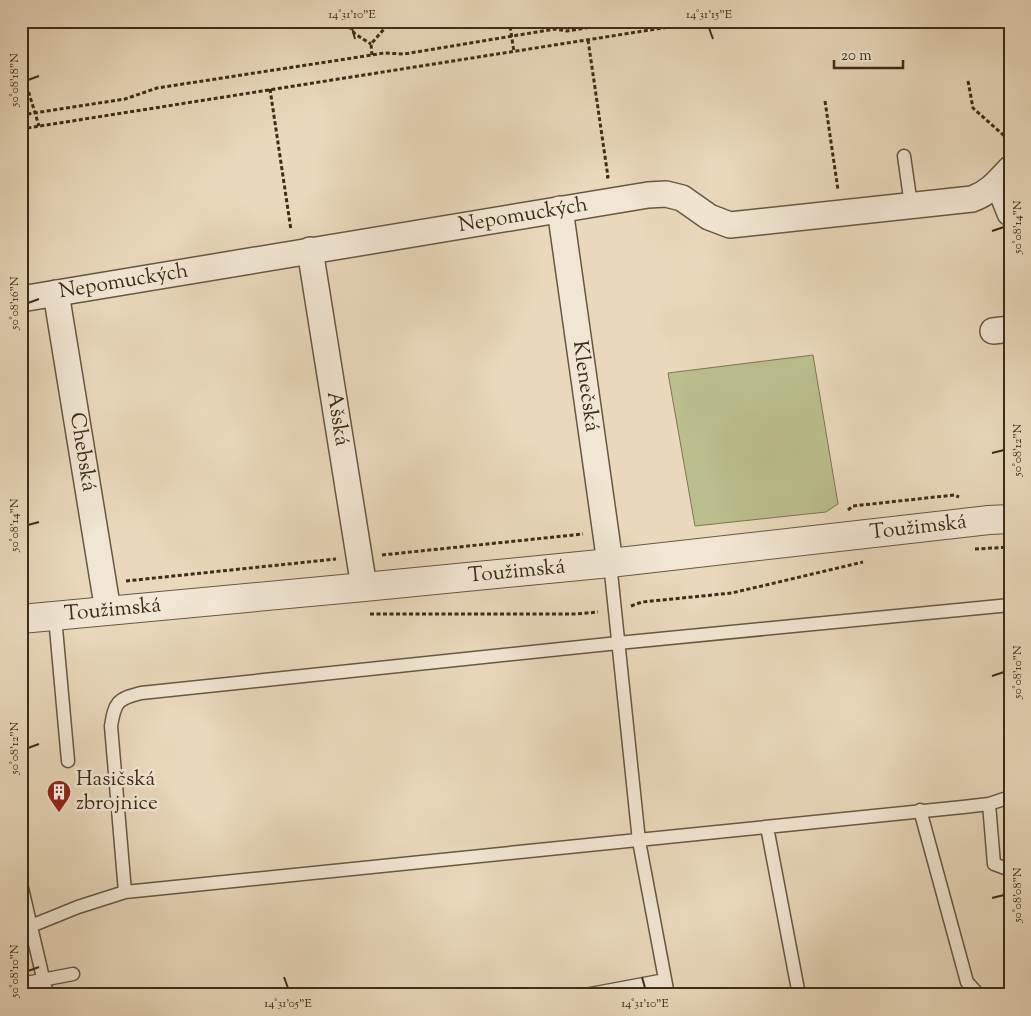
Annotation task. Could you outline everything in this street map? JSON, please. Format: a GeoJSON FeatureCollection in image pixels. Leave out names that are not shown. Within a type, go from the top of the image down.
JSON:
{"type":"FeatureCollection","features":[{"type":"Feature","properties":{"kind":"street","name":"Nepomuckých"},"geometry":{"type":"LineString","coordinates":[[21,299],[299,240],[560,209],[648,195],[666,194],[682,198],[709,217],[730,225],[972,199],[982,196],[991,190],[1004,176]]}},
{"type":"Feature","properties":{"kind":"street"},"geometry":{"type":"LineString","coordinates":[[1004,176],[1010,214]]}},
{"type":"Feature","properties":{"kind":"street","name":"Klenečská"},"geometry":{"type":"LineString","coordinates":[[560,209],[610,563]]}},
{"type":"Feature","properties":{"kind":"street","name":"Ašská"},"geometry":{"type":"LineString","coordinates":[[299,240],[359,557],[363,601]]}},
{"type":"Feature","properties":{"kind":"street","name":"Chebská"},"geometry":{"type":"LineString","coordinates":[[56,293],[108,611]]}},
{"type":"Feature","properties":{"kind":"street","name":"Toužimská"},"geometry":{"type":"LineString","coordinates":[[21,619],[108,611],[363,601],[610,563],[1010,519]]}},
{"type":"Feature","properties":{"kind":"lane"},"geometry":{"type":"LineString","coordinates":[[904,156],[911,205]]}},
{"type":"Feature","properties":{"kind":"lane"},"geometry":{"type":"LineString","coordinates":[[610,563],[639,841],[668,995]]}},
{"type":"Feature","properties":{"kind":"lane"},"geometry":{"type":"LineString","coordinates":[[125,892],[111,726],[114,707],[122,698],[141,693],[618,643],[1010,605]]}},
{"type":"Feature","properties":{"kind":"lane"},"geometry":{"type":"LineString","coordinates":[[54,616],[68,761]]}},
{"type":"Feature","properties":{"kind":"lane"},"geometry":{"type":"LineString","coordinates":[[31,926],[78,907],[125,892],[988,804],[1010,797]]}},
{"type":"Feature","properties":{"kind":"lane"},"geometry":{"type":"LineString","coordinates":[[988,804],[994,864],[1010,870]]}},
{"type":"Feature","properties":{"kind":"lane"},"geometry":{"type":"LineString","coordinates":[[920,810],[967,982],[979,995]]}},
{"type":"Feature","properties":{"kind":"lane"},"geometry":{"type":"LineString","coordinates":[[767,827],[799,995]]}},
{"type":"Feature","properties":{"kind":"lane"},"geometry":{"type":"LineString","coordinates":[[21,884],[47,995]]}},
{"type":"Feature","properties":{"kind":"lane"},"geometry":{"type":"LineString","coordinates":[[21,984],[73,974]]}},
{"type":"Feature","properties":{"kind":"lane"},"geometry":{"type":"LineString","coordinates":[[585,995],[665,980]]}},
{"type":"Feature","properties":{"kind":"path"},"geometry":{"type":"LineString","coordinates":[[345,21],[355,34],[371,44]]}},
{"type":"Feature","properties":{"kind":"path"},"geometry":{"type":"LineString","coordinates":[[372,54],[371,44],[391,21]]}},
{"type":"Feature","properties":{"kind":"path"},"geometry":{"type":"LineString","coordinates":[[513,21],[510,26],[514,52]]}},
{"type":"Feature","properties":{"kind":"path"},"geometry":{"type":"LineString","coordinates":[[21,115],[126,99],[157,88],[372,54],[404,54],[555,29],[567,31],[629,21]]}},
{"type":"Feature","properties":{"kind":"path"},"geometry":{"type":"LineString","coordinates":[[21,129],[707,21]]}},
{"type":"Feature","properties":{"kind":"path"},"geometry":{"type":"LineString","coordinates":[[588,40],[608,177],[599,178]]}},
{"type":"Feature","properties":{"kind":"path"},"geometry":{"type":"LineString","coordinates":[[21,66],[39,126]]}},
{"type":"Feature","properties":{"kind":"path"},"geometry":{"type":"LineString","coordinates":[[968,81],[973,108],[1010,141]]}},
{"type":"Feature","properties":{"kind":"path"},"geometry":{"type":"LineString","coordinates":[[270,89],[299,240]]}},
{"type":"Feature","properties":{"kind":"path"},"geometry":{"type":"LineString","coordinates":[[825,101],[842,213]]}},
{"type":"Feature","properties":{"kind":"path"},"geometry":{"type":"LineString","coordinates":[[282,232],[299,240]]}},
{"type":"Feature","properties":{"kind":"path"},"geometry":{"type":"LineString","coordinates":[[104,583],[606,532]]}},
{"type":"Feature","properties":{"kind":"path"},"geometry":{"type":"LineString","coordinates":[[972,549],[1010,547]]}},
{"type":"Feature","properties":{"kind":"path"},"geometry":{"type":"LineString","coordinates":[[363,601],[576,614],[614,611],[642,602],[732,593],[866,561]]}},
{"type":"Feature","properties":{"kind":"green space"},"geometry":{"type":"Polygon","coordinates":[[[813,355],[838,504],[826,512],[695,526],[668,373],[813,355]]]}},
{"type":"Feature","properties":{"kind":"place","name":"Hasičská zbrojnice"},"geometry":{"type":"Point","coordinates":[59,813]}}]}
